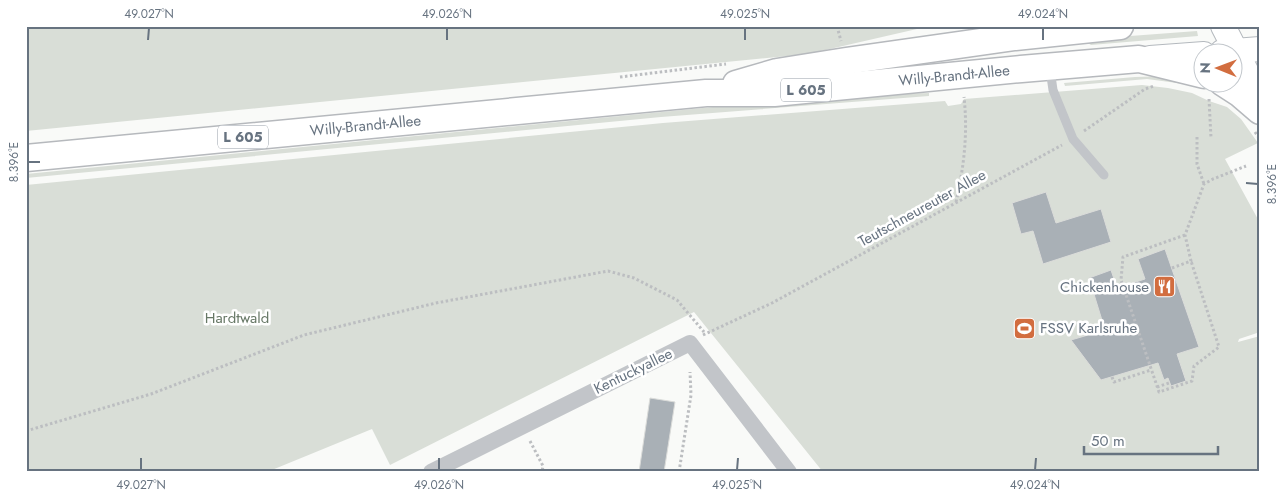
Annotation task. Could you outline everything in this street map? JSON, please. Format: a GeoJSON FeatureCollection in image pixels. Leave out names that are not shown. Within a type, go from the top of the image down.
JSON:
{"type":"FeatureCollection","features":[{"type":"Feature","properties":{"kind":"main road","name":"Willy-Brandt-Allee"},"geometry":{"type":"LineString","coordinates":[[706,93],[777,72],[1015,37],[1120,26]]}},
{"type":"Feature","properties":{"kind":"main road"},"geometry":{"type":"LineString","coordinates":[[1223,26],[1227,42]]}},
{"type":"Feature","properties":{"kind":"main road"},"geometry":{"type":"LineString","coordinates":[[1244,51],[1260,49]]}},
{"type":"Feature","properties":{"kind":"main road","name":"Willy-Brandt-Allee"},"geometry":{"type":"LineString","coordinates":[[26,158],[706,93],[774,93],[1050,66],[1194,55]]}},
{"type":"Feature","properties":{"kind":"main road"},"geometry":{"type":"LineString","coordinates":[[1139,59],[1194,78]]}},
{"type":"Feature","properties":{"kind":"main road"},"geometry":{"type":"LineString","coordinates":[[1244,74],[1260,98]]}},
{"type":"Feature","properties":{"kind":"main road"},"geometry":{"type":"LineString","coordinates":[[1236,92],[1260,111]]}},
{"type":"Feature","properties":{"kind":"street","name":"Kentuckyallee"},"geometry":{"type":"LineString","coordinates":[[432,472],[690,343],[789,472]]}},
{"type":"Feature","properties":{"kind":"lane"},"geometry":{"type":"LineString","coordinates":[[1050,66],[1053,90],[1073,139],[1104,175]]}},
{"type":"Feature","properties":{"kind":"path"},"geometry":{"type":"LineString","coordinates":[[617,78],[729,64]]}},
{"type":"Feature","properties":{"kind":"path","name":"Teutschneureuter Allee"},"geometry":{"type":"LineString","coordinates":[[690,343],[772,303],[1073,139],[1145,90],[1159,84]]}},
{"type":"Feature","properties":{"kind":"path"},"geometry":{"type":"LineString","coordinates":[[1211,92],[1209,101],[1211,138]]}},
{"type":"Feature","properties":{"kind":"path"},"geometry":{"type":"LineString","coordinates":[[956,202],[964,167],[966,119],[964,96]]}},
{"type":"Feature","properties":{"kind":"path"},"geometry":{"type":"LineString","coordinates":[[1197,137],[1196,164],[1204,184]]}},
{"type":"Feature","properties":{"kind":"path"},"geometry":{"type":"LineString","coordinates":[[1185,235],[1123,257],[1121,280],[1159,392],[1192,382],[1194,366],[1219,347],[1191,262],[1185,235],[1204,184],[1213,178],[1246,166]]}},
{"type":"Feature","properties":{"kind":"path"},"geometry":{"type":"LineString","coordinates":[[1172,268],[1191,262]]}},
{"type":"Feature","properties":{"kind":"path"},"geometry":{"type":"LineString","coordinates":[[26,431],[152,394],[304,335],[436,303],[608,271],[634,278],[677,300],[706,334]]}},
{"type":"Feature","properties":{"kind":"path"},"geometry":{"type":"LineString","coordinates":[[679,472],[691,395],[690,343]]}},
{"type":"Feature","properties":{"kind":"path"},"geometry":{"type":"LineString","coordinates":[[1112,377],[1114,382],[1152,370]]}},
{"type":"Feature","properties":{"kind":"path"},"geometry":{"type":"LineString","coordinates":[[1157,387],[1169,383]]}},
{"type":"Feature","properties":{"kind":"path"},"geometry":{"type":"LineString","coordinates":[[522,426],[543,466],[542,472]]}},
{"type":"Feature","properties":{"kind":"green space"},"geometry":{"type":"Polygon","coordinates":[[[26,26],[930,26],[808,54],[26,131],[26,26]]]}},
{"type":"Feature","properties":{"kind":"green space"},"geometry":{"type":"Polygon","coordinates":[[[1197,31],[1198,36],[1091,45],[1088,43],[1090,39],[1197,31]]]}},
{"type":"Feature","properties":{"kind":"green space"},"geometry":{"type":"Polygon","coordinates":[[[1170,76],[1194,81],[1194,85],[1147,79],[1065,86],[1064,83],[1170,76]]]}},
{"type":"Feature","properties":{"kind":"green space","name":"Hardtwald"},"geometry":{"type":"Polygon","coordinates":[[[1142,85],[1192,93],[1227,107],[1241,119],[1258,143],[1225,159],[1260,223],[1260,332],[1239,339],[1238,342],[1260,336],[1260,472],[823,472],[694,312],[390,465],[372,429],[267,472],[26,472],[26,185],[663,123],[945,101],[948,106],[961,104],[964,99],[1142,85]]]}},
{"type":"Feature","properties":{"kind":"green space"},"geometry":{"type":"Polygon","coordinates":[[[929,93],[929,96],[661,117],[26,178],[26,174],[826,96],[929,93]]]}},
{"type":"Feature","properties":{"kind":"building"},"geometry":{"type":"Polygon","coordinates":[[[1046,192],[1056,223],[1101,209],[1111,242],[1043,264],[1033,231],[1021,234],[1012,203],[1046,192]]]}},
{"type":"Feature","properties":{"kind":"building"},"geometry":{"type":"Polygon","coordinates":[[[1165,249],[1199,347],[1177,354],[1186,381],[1171,386],[1168,378],[1164,380],[1158,363],[1101,380],[1071,340],[1105,330],[1089,278],[1111,270],[1117,288],[1145,279],[1138,259],[1165,249]]]}},
{"type":"Feature","properties":{"kind":"building"},"geometry":{"type":"Polygon","coordinates":[[[650,398],[675,402],[664,472],[639,472],[650,398]]]}},
{"type":"Feature","properties":{"kind":"place","name":"Chickenhouse"},"geometry":{"type":"Point","coordinates":[1165,287]}},
{"type":"Feature","properties":{"kind":"place","name":"FSSV Karlsruhe"},"geometry":{"type":"Point","coordinates":[1024,328]}}]}
